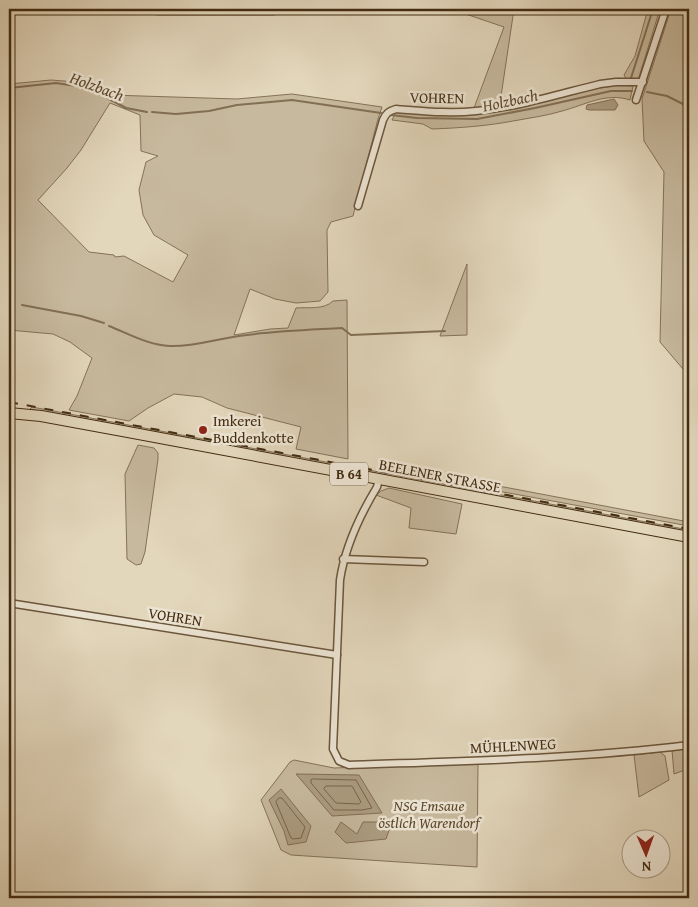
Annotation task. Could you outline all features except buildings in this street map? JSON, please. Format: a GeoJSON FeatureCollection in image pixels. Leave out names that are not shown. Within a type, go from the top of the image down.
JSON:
{"type":"FeatureCollection","features":[{"type":"Feature","properties":{"kind":"main road","name":"BEELENER STRASSE"},"geometry":{"type":"LineString","coordinates":[[9,412],[41,416],[689,537]]}},
{"type":"Feature","properties":{"kind":"street"},"geometry":{"type":"LineString","coordinates":[[636,100],[666,9]]}},
{"type":"Feature","properties":{"kind":"street","name":"VOHREN"},"geometry":{"type":"LineString","coordinates":[[358,206],[383,120],[386,113],[390,111],[396,109],[446,113],[477,111],[501,108],[600,84],[643,82]]}},
{"type":"Feature","properties":{"kind":"street"},"geometry":{"type":"LineString","coordinates":[[337,655],[340,580],[343,559],[379,479]]}},
{"type":"Feature","properties":{"kind":"street"},"geometry":{"type":"LineString","coordinates":[[343,559],[424,562]]}},
{"type":"Feature","properties":{"kind":"street","name":"VOHREN"},"geometry":{"type":"LineString","coordinates":[[9,603],[337,655]]}},
{"type":"Feature","properties":{"kind":"street","name":"MÜHLENWEG"},"geometry":{"type":"LineString","coordinates":[[337,655],[333,749],[339,761],[349,765],[632,752],[689,745]]}},
{"type":"Feature","properties":{"kind":"green space"},"geometry":{"type":"Polygon","coordinates":[[[144,9],[277,9],[275,15],[158,15],[151,14],[144,9]]]}},
{"type":"Feature","properties":{"kind":"green space"},"geometry":{"type":"Polygon","coordinates":[[[451,9],[514,9],[500,103],[474,108],[504,27],[451,9]]]}},
{"type":"Feature","properties":{"kind":"green space"},"geometry":{"type":"Polygon","coordinates":[[[648,9],[660,9],[638,80],[627,80],[624,75],[635,56],[648,9]]]}},
{"type":"Feature","properties":{"kind":"green space"},"geometry":{"type":"Polygon","coordinates":[[[671,9],[689,9],[689,376],[660,342],[664,172],[644,141],[642,99],[671,9]]]}},
{"type":"Feature","properties":{"kind":"green space"},"geometry":{"type":"Polygon","coordinates":[[[51,80],[76,82],[110,95],[237,99],[292,94],[382,107],[353,216],[331,222],[327,230],[328,292],[320,301],[296,303],[275,299],[250,289],[234,335],[288,328],[296,308],[321,307],[333,301],[347,300],[348,459],[296,449],[301,427],[227,408],[202,397],[174,394],[129,421],[69,410],[77,396],[92,358],[70,342],[53,334],[9,330],[9,94],[11,93],[9,93],[9,84],[51,80]],[[110,103],[81,150],[38,200],[89,252],[114,255],[115,257],[124,256],[173,282],[188,255],[154,235],[143,215],[139,190],[146,162],[158,156],[141,151],[140,115],[110,103]]]}},
{"type":"Feature","properties":{"kind":"green space"},"geometry":{"type":"Polygon","coordinates":[[[616,85],[633,86],[630,100],[604,98],[550,114],[473,127],[432,129],[423,124],[392,120],[396,112],[456,115],[495,112],[616,85]]]}},
{"type":"Feature","properties":{"kind":"green space"},"geometry":{"type":"Polygon","coordinates":[[[467,264],[467,335],[440,336],[467,264]]]}},
{"type":"Feature","properties":{"kind":"green space"},"geometry":{"type":"Polygon","coordinates":[[[32,407],[689,530],[689,533],[42,412],[30,409],[32,407]]]}},
{"type":"Feature","properties":{"kind":"green space"},"geometry":{"type":"Polygon","coordinates":[[[138,445],[154,448],[158,453],[158,459],[145,552],[141,564],[136,565],[127,559],[125,474],[138,445]]]}},
{"type":"Feature","properties":{"kind":"green space"},"geometry":{"type":"Polygon","coordinates":[[[488,484],[689,522],[689,526],[487,489],[488,484]]]}},
{"type":"Feature","properties":{"kind":"green space"},"geometry":{"type":"Polygon","coordinates":[[[389,488],[462,504],[456,534],[409,528],[411,508],[376,495],[389,488]]]}},
{"type":"Feature","properties":{"kind":"green space"},"geometry":{"type":"Polygon","coordinates":[[[689,748],[689,778],[685,770],[674,774],[672,750],[689,748]]]}},
{"type":"Feature","properties":{"kind":"green space"},"geometry":{"type":"Polygon","coordinates":[[[660,752],[665,756],[669,780],[639,797],[634,755],[660,752]]]}},
{"type":"Feature","properties":{"kind":"green space","name":"NSG Emsaue östlich Warendorf"},"geometry":{"type":"Polygon","coordinates":[[[294,760],[334,768],[478,763],[477,867],[291,855],[281,850],[261,800],[290,762],[294,760]]]}},
{"type":"Feature","properties":{"kind":"water"},"geometry":{"type":"Polygon","coordinates":[[[614,99],[618,105],[615,110],[586,109],[587,105],[614,99]]]}},
{"type":"Feature","properties":{"kind":"water"},"geometry":{"type":"Polygon","coordinates":[[[296,774],[359,775],[382,813],[332,816],[296,774]]]}},
{"type":"Feature","properties":{"kind":"water"},"geometry":{"type":"Polygon","coordinates":[[[281,789],[311,826],[306,842],[288,845],[284,831],[269,800],[281,789]]]}},
{"type":"Feature","properties":{"kind":"water"},"geometry":{"type":"Polygon","coordinates":[[[341,822],[357,834],[363,822],[392,822],[386,839],[346,843],[335,832],[341,822]]]}},
{"type":"Feature","properties":{"kind":"waterway"},"geometry":{"type":"LineString","coordinates":[[631,78],[653,9]]}},
{"type":"Feature","properties":{"kind":"waterway","name":"Holzbach"},"geometry":{"type":"LineString","coordinates":[[9,88],[56,83],[76,86],[100,94],[126,108],[147,112]]}},
{"type":"Feature","properties":{"kind":"waterway","name":"Holzbach"},"geometry":{"type":"LineString","coordinates":[[391,115],[417,118],[477,119],[611,91],[632,91]]}},
{"type":"Feature","properties":{"kind":"waterway","name":"Holzbach"},"geometry":{"type":"LineString","coordinates":[[647,92],[667,96],[689,107]]}},
{"type":"Feature","properties":{"kind":"waterway","name":"Holzbach"},"geometry":{"type":"LineString","coordinates":[[152,112],[176,114],[209,111],[237,105],[292,100],[381,113]]}},
{"type":"Feature","properties":{"kind":"waterway"},"geometry":{"type":"LineString","coordinates":[[22,305],[81,316],[104,323]]}},
{"type":"Feature","properties":{"kind":"waterway"},"geometry":{"type":"LineString","coordinates":[[109,326],[146,341],[170,346],[196,344],[252,334],[303,330],[342,328],[351,335],[445,331]]}},
{"type":"Feature","properties":{"kind":"railway"},"geometry":{"type":"LineString","coordinates":[[9,402],[689,529]]}},
{"type":"Feature","properties":{"kind":"place","name":"Imkerei Buddenkotte"},"geometry":{"type":"Point","coordinates":[203,430]}}]}
